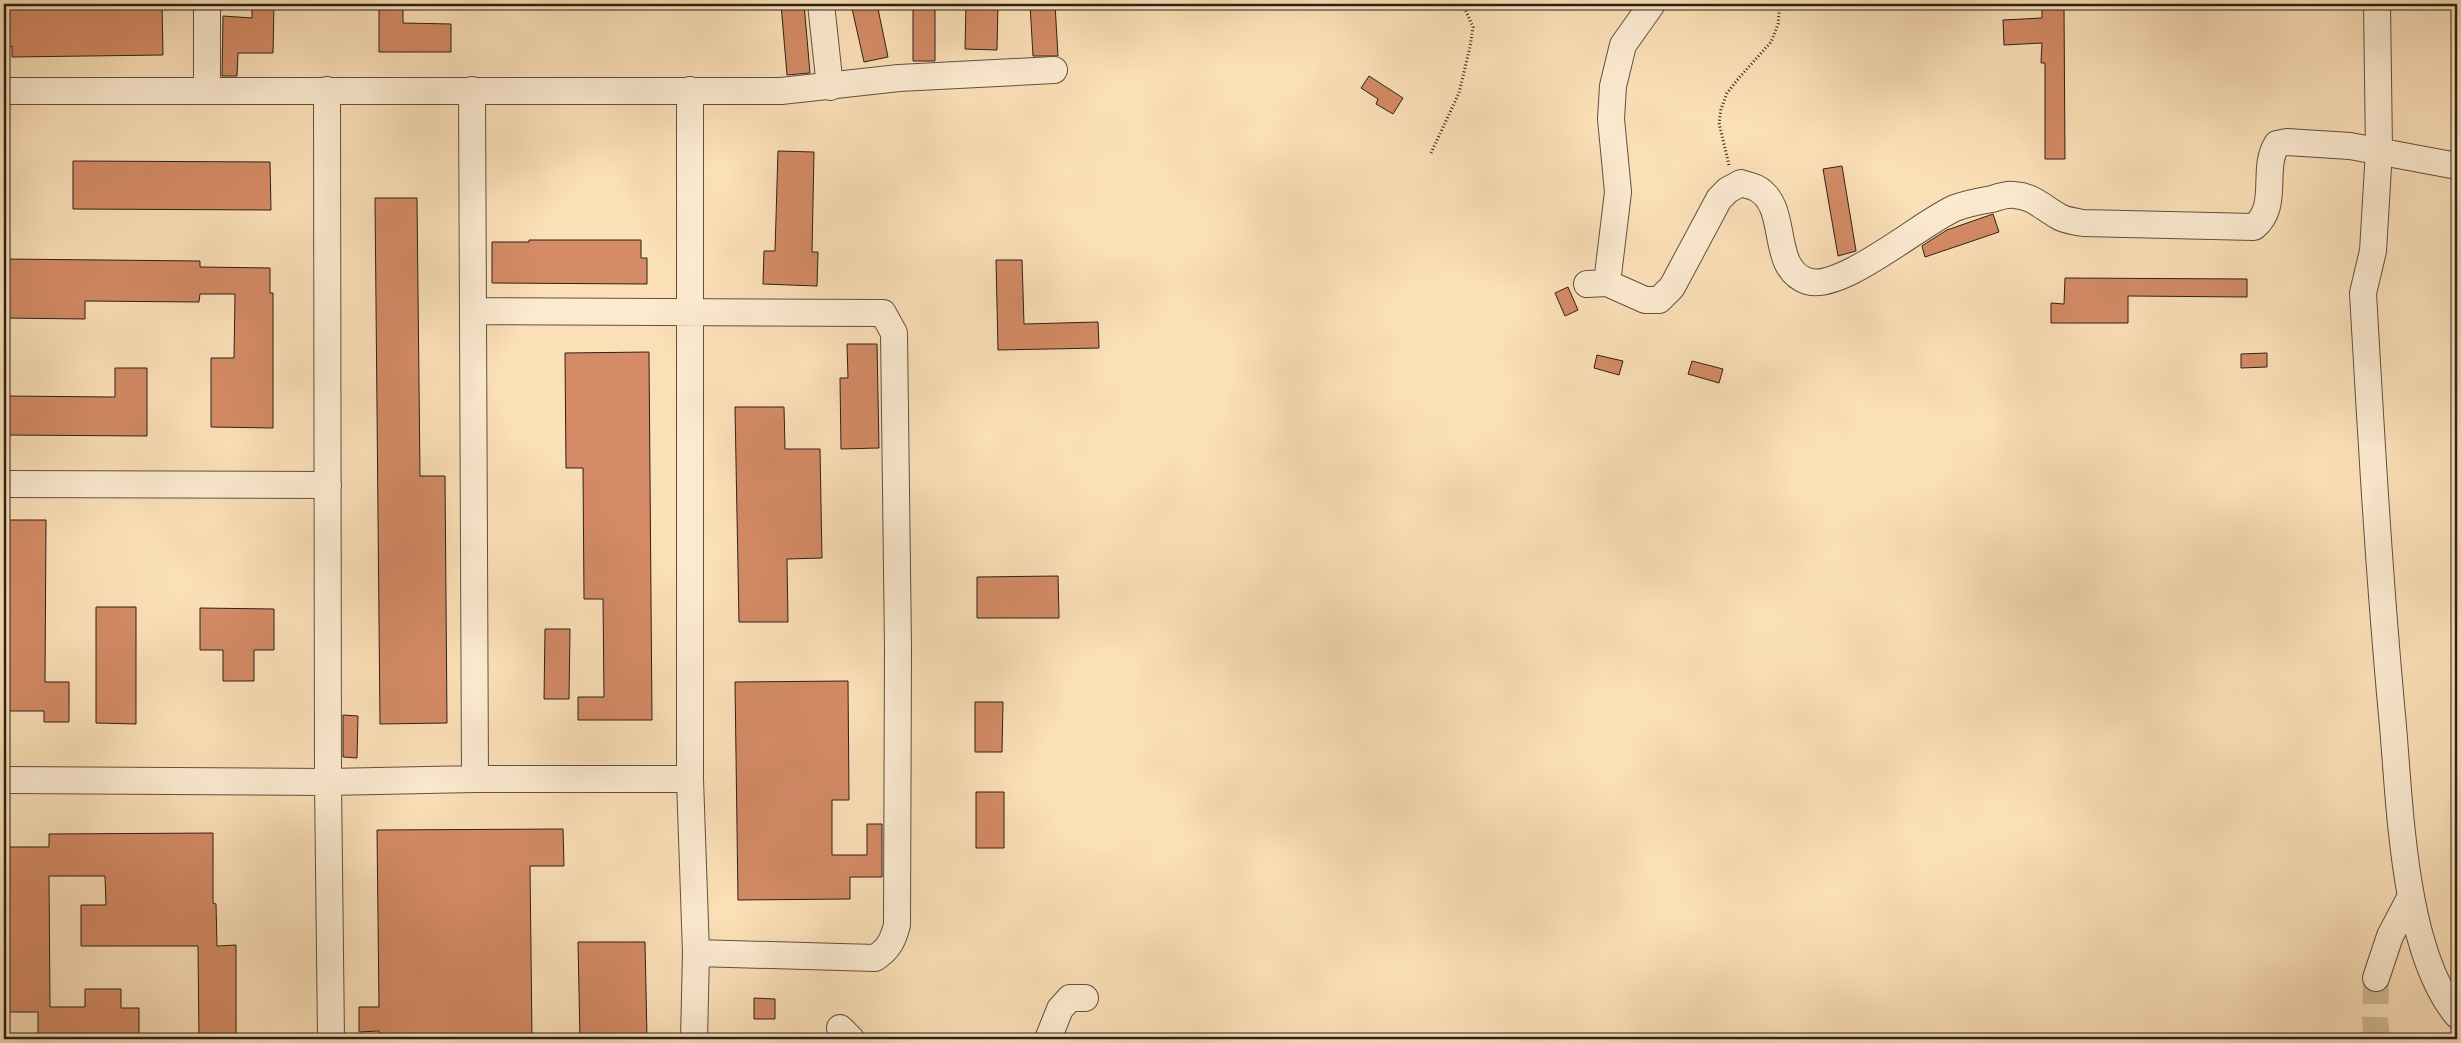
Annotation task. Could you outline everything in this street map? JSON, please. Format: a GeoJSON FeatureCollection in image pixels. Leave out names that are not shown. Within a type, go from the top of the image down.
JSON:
{"type":"FeatureCollection","features":[{"type":"Feature","properties":{"kind":"street"},"geometry":{"type":"LineString","coordinates":[[207,4],[207,90]]}},
{"type":"Feature","properties":{"kind":"street"},"geometry":{"type":"LineString","coordinates":[[821,4],[830,87]]}},
{"type":"Feature","properties":{"kind":"street"},"geometry":{"type":"LineString","coordinates":[[1652,4],[1623,45],[1613,86],[1611,119],[1618,192],[1597,283],[1645,300],[1659,300],[1672,287],[1719,199],[1742,183],[1757,188],[1768,198],[1776,217],[1784,254],[1797,275],[1808,282],[1826,280],[1847,273],[1871,261],[1900,240],[1955,208],[2013,194],[2035,200],[2059,218],[2083,223],[2254,227],[2262,220],[2268,205],[2272,153],[2277,144],[2287,142],[2379,150],[2457,166]]}},
{"type":"Feature","properties":{"kind":"street"},"geometry":{"type":"LineString","coordinates":[[2377,4],[2379,150],[2373,251],[2363,293],[2384,624],[2403,841],[2411,896],[2429,962],[2442,991],[2457,1014]]}},
{"type":"Feature","properties":{"kind":"street"},"geometry":{"type":"LineString","coordinates":[[4,92],[207,90],[782,91],[899,78],[1054,70]]}},
{"type":"Feature","properties":{"kind":"street"},"geometry":{"type":"LineString","coordinates":[[327,90],[328,782],[331,1039]]}},
{"type":"Feature","properties":{"kind":"street"},"geometry":{"type":"LineString","coordinates":[[472,90],[475,779]]}},
{"type":"Feature","properties":{"kind":"street"},"geometry":{"type":"LineString","coordinates":[[690,90],[690,779],[696,953],[694,1039]]}},
{"type":"Feature","properties":{"kind":"street"},"geometry":{"type":"LineString","coordinates":[[473,311],[690,314],[883,313],[894,333],[898,647],[897,924],[886,950],[875,958],[696,953]]}},
{"type":"Feature","properties":{"kind":"street"},"geometry":{"type":"LineString","coordinates":[[4,484],[328,485]]}},
{"type":"Feature","properties":{"kind":"street"},"geometry":{"type":"LineString","coordinates":[[4,780],[328,782],[475,779],[690,779]]}},
{"type":"Feature","properties":{"kind":"street"},"geometry":{"type":"LineString","coordinates":[[2376,978],[2390,936],[2411,896]]}},
{"type":"Feature","properties":{"kind":"street"},"geometry":{"type":"LineString","coordinates":[[1048,1039],[1060,1009],[1070,998],[1085,998]]}},
{"type":"Feature","properties":{"kind":"path"},"geometry":{"type":"LineString","coordinates":[[1431,153],[1433,145],[1459,93],[1472,27],[1464,7],[1465,4]]}},
{"type":"Feature","properties":{"kind":"path"},"geometry":{"type":"LineString","coordinates":[[1734,187],[1719,124],[1721,109],[1727,93],[1738,78],[1771,42],[1778,24],[1780,4]]}},
{"type":"Feature","properties":{"kind":"building"},"geometry":{"type":"Polygon","coordinates":[[[4,4],[162,4],[163,55],[12,57],[12,46],[4,47],[4,4]]]}},
{"type":"Feature","properties":{"kind":"building"},"geometry":{"type":"Polygon","coordinates":[[[252,4],[274,4],[273,53],[238,53],[237,76],[222,76],[223,16],[252,18],[252,4]]]}},
{"type":"Feature","properties":{"kind":"building"},"geometry":{"type":"Polygon","coordinates":[[[379,4],[403,4],[403,23],[451,24],[451,52],[379,52],[379,4]]]}},
{"type":"Feature","properties":{"kind":"building"},"geometry":{"type":"Polygon","coordinates":[[[781,4],[804,4],[810,73],[787,75],[781,4]]]}},
{"type":"Feature","properties":{"kind":"building"},"geometry":{"type":"Polygon","coordinates":[[[851,4],[877,4],[888,57],[864,62],[851,4]]]}},
{"type":"Feature","properties":{"kind":"building"},"geometry":{"type":"Polygon","coordinates":[[[913,4],[935,4],[935,61],[913,61],[913,4]]]}},
{"type":"Feature","properties":{"kind":"building"},"geometry":{"type":"Polygon","coordinates":[[[966,4],[998,4],[997,50],[965,49],[966,4]]]}},
{"type":"Feature","properties":{"kind":"building"},"geometry":{"type":"Polygon","coordinates":[[[1030,4],[1055,4],[1058,56],[1033,56],[1030,4]]]}},
{"type":"Feature","properties":{"kind":"building"},"geometry":{"type":"Polygon","coordinates":[[[2042,6],[2064,7],[2065,159],[2045,159],[2045,63],[2041,63],[2042,43],[2004,45],[2003,20],[2042,18],[2042,6]]]}},
{"type":"Feature","properties":{"kind":"building"},"geometry":{"type":"Polygon","coordinates":[[[1369,76],[1403,98],[1393,114],[1376,104],[1378,99],[1361,88],[1369,76]]]}},
{"type":"Feature","properties":{"kind":"building"},"geometry":{"type":"Polygon","coordinates":[[[778,151],[814,152],[812,252],[818,252],[817,286],[763,284],[764,251],[775,251],[778,151]]]}},
{"type":"Feature","properties":{"kind":"building"},"geometry":{"type":"Polygon","coordinates":[[[73,161],[270,162],[271,210],[73,209],[73,161]]]}},
{"type":"Feature","properties":{"kind":"building"},"geometry":{"type":"Polygon","coordinates":[[[1842,166],[1856,251],[1838,256],[1823,169],[1842,166]]]}},
{"type":"Feature","properties":{"kind":"building"},"geometry":{"type":"Polygon","coordinates":[[[375,198],[417,198],[420,476],[445,476],[447,723],[380,724],[375,198]]]}},
{"type":"Feature","properties":{"kind":"building"},"geometry":{"type":"Polygon","coordinates":[[[1993,214],[1999,232],[1925,257],[1922,246],[1931,240],[1947,230],[1993,214]]]}},
{"type":"Feature","properties":{"kind":"building"},"geometry":{"type":"Polygon","coordinates":[[[529,240],[641,240],[641,258],[647,258],[647,284],[492,283],[492,242],[529,242],[529,240]]]}},
{"type":"Feature","properties":{"kind":"building"},"geometry":{"type":"Polygon","coordinates":[[[4,259],[200,261],[200,267],[270,268],[270,293],[273,293],[273,428],[211,427],[211,358],[234,358],[235,294],[200,294],[199,302],[85,301],[85,319],[4,318],[4,259]]]}},
{"type":"Feature","properties":{"kind":"building"},"geometry":{"type":"Polygon","coordinates":[[[996,260],[1022,260],[1024,324],[1098,322],[1099,348],[998,350],[996,260]]]}},
{"type":"Feature","properties":{"kind":"building"},"geometry":{"type":"Polygon","coordinates":[[[2065,278],[2247,279],[2247,297],[2128,296],[2128,323],[2051,323],[2051,303],[2064,304],[2065,278]]]}},
{"type":"Feature","properties":{"kind":"building"},"geometry":{"type":"Polygon","coordinates":[[[1568,287],[1578,310],[1565,316],[1555,293],[1568,287]]]}},
{"type":"Feature","properties":{"kind":"building"},"geometry":{"type":"Polygon","coordinates":[[[847,344],[877,344],[879,448],[841,449],[840,378],[848,378],[847,344]]]}},
{"type":"Feature","properties":{"kind":"building"},"geometry":{"type":"Polygon","coordinates":[[[649,352],[652,720],[578,720],[578,697],[604,697],[603,599],[584,599],[583,468],[566,468],[565,353],[649,352]]]}},
{"type":"Feature","properties":{"kind":"building"},"geometry":{"type":"Polygon","coordinates":[[[2267,353],[2267,367],[2241,368],[2241,354],[2267,353]]]}},
{"type":"Feature","properties":{"kind":"building"},"geometry":{"type":"Polygon","coordinates":[[[1597,355],[1623,361],[1619,375],[1594,368],[1597,355]]]}},
{"type":"Feature","properties":{"kind":"building"},"geometry":{"type":"Polygon","coordinates":[[[1692,361],[1723,369],[1719,383],[1688,374],[1692,361]]]}},
{"type":"Feature","properties":{"kind":"building"},"geometry":{"type":"Polygon","coordinates":[[[115,368],[147,368],[147,436],[4,435],[4,396],[115,397],[115,368]]]}},
{"type":"Feature","properties":{"kind":"building"},"geometry":{"type":"Polygon","coordinates":[[[735,407],[784,407],[785,449],[820,449],[822,558],[787,559],[788,622],[739,622],[735,407]]]}},
{"type":"Feature","properties":{"kind":"building"},"geometry":{"type":"Polygon","coordinates":[[[6,520],[46,520],[45,682],[69,682],[69,722],[44,722],[44,711],[4,711],[6,520]]]}},
{"type":"Feature","properties":{"kind":"building"},"geometry":{"type":"Polygon","coordinates":[[[1058,576],[1059,618],[977,618],[977,577],[1058,576]]]}},
{"type":"Feature","properties":{"kind":"building"},"geometry":{"type":"Polygon","coordinates":[[[96,607],[136,607],[136,724],[96,723],[96,607]]]}},
{"type":"Feature","properties":{"kind":"building"},"geometry":{"type":"Polygon","coordinates":[[[200,608],[274,609],[274,650],[254,650],[254,681],[223,681],[223,650],[200,650],[200,608]]]}},
{"type":"Feature","properties":{"kind":"building"},"geometry":{"type":"Polygon","coordinates":[[[545,629],[570,629],[569,699],[544,699],[545,629]]]}},
{"type":"Feature","properties":{"kind":"building"},"geometry":{"type":"Polygon","coordinates":[[[848,681],[849,800],[832,800],[832,855],[867,855],[867,824],[882,824],[882,877],[850,877],[850,899],[738,900],[735,682],[848,681]]]}},
{"type":"Feature","properties":{"kind":"building"},"geometry":{"type":"Polygon","coordinates":[[[975,702],[1003,702],[1002,752],[975,752],[975,702]]]}},
{"type":"Feature","properties":{"kind":"building"},"geometry":{"type":"Polygon","coordinates":[[[343,715],[358,716],[357,758],[343,757],[343,715]]]}},
{"type":"Feature","properties":{"kind":"building"},"geometry":{"type":"Polygon","coordinates":[[[976,792],[1004,792],[1004,848],[976,848],[976,792]]]}},
{"type":"Feature","properties":{"kind":"building"},"geometry":{"type":"Polygon","coordinates":[[[563,829],[564,866],[530,866],[532,1039],[379,1039],[379,1031],[359,1032],[359,1007],[379,1007],[377,830],[563,829]]]}},
{"type":"Feature","properties":{"kind":"building"},"geometry":{"type":"Polygon","coordinates":[[[213,833],[213,903],[216,904],[217,946],[236,945],[236,1039],[199,1039],[198,946],[81,946],[81,905],[106,905],[105,876],[49,876],[50,1007],[85,1007],[85,989],[121,989],[121,1008],[139,1008],[139,1034],[38,1034],[38,1012],[7,1012],[6,847],[49,847],[49,834],[213,833]]]}},
{"type":"Feature","properties":{"kind":"building"},"geometry":{"type":"Polygon","coordinates":[[[578,942],[645,942],[647,1039],[580,1039],[578,942]]]}},
{"type":"Feature","properties":{"kind":"building"},"geometry":{"type":"Polygon","coordinates":[[[754,998],[775,999],[775,1019],[754,1019],[754,998]]]}},
{"type":"Feature","properties":{"kind":"tunnel"},"geometry":{"type":"LineString","coordinates":[[2376,978],[2375,1020],[2377,1039]]}}]}
